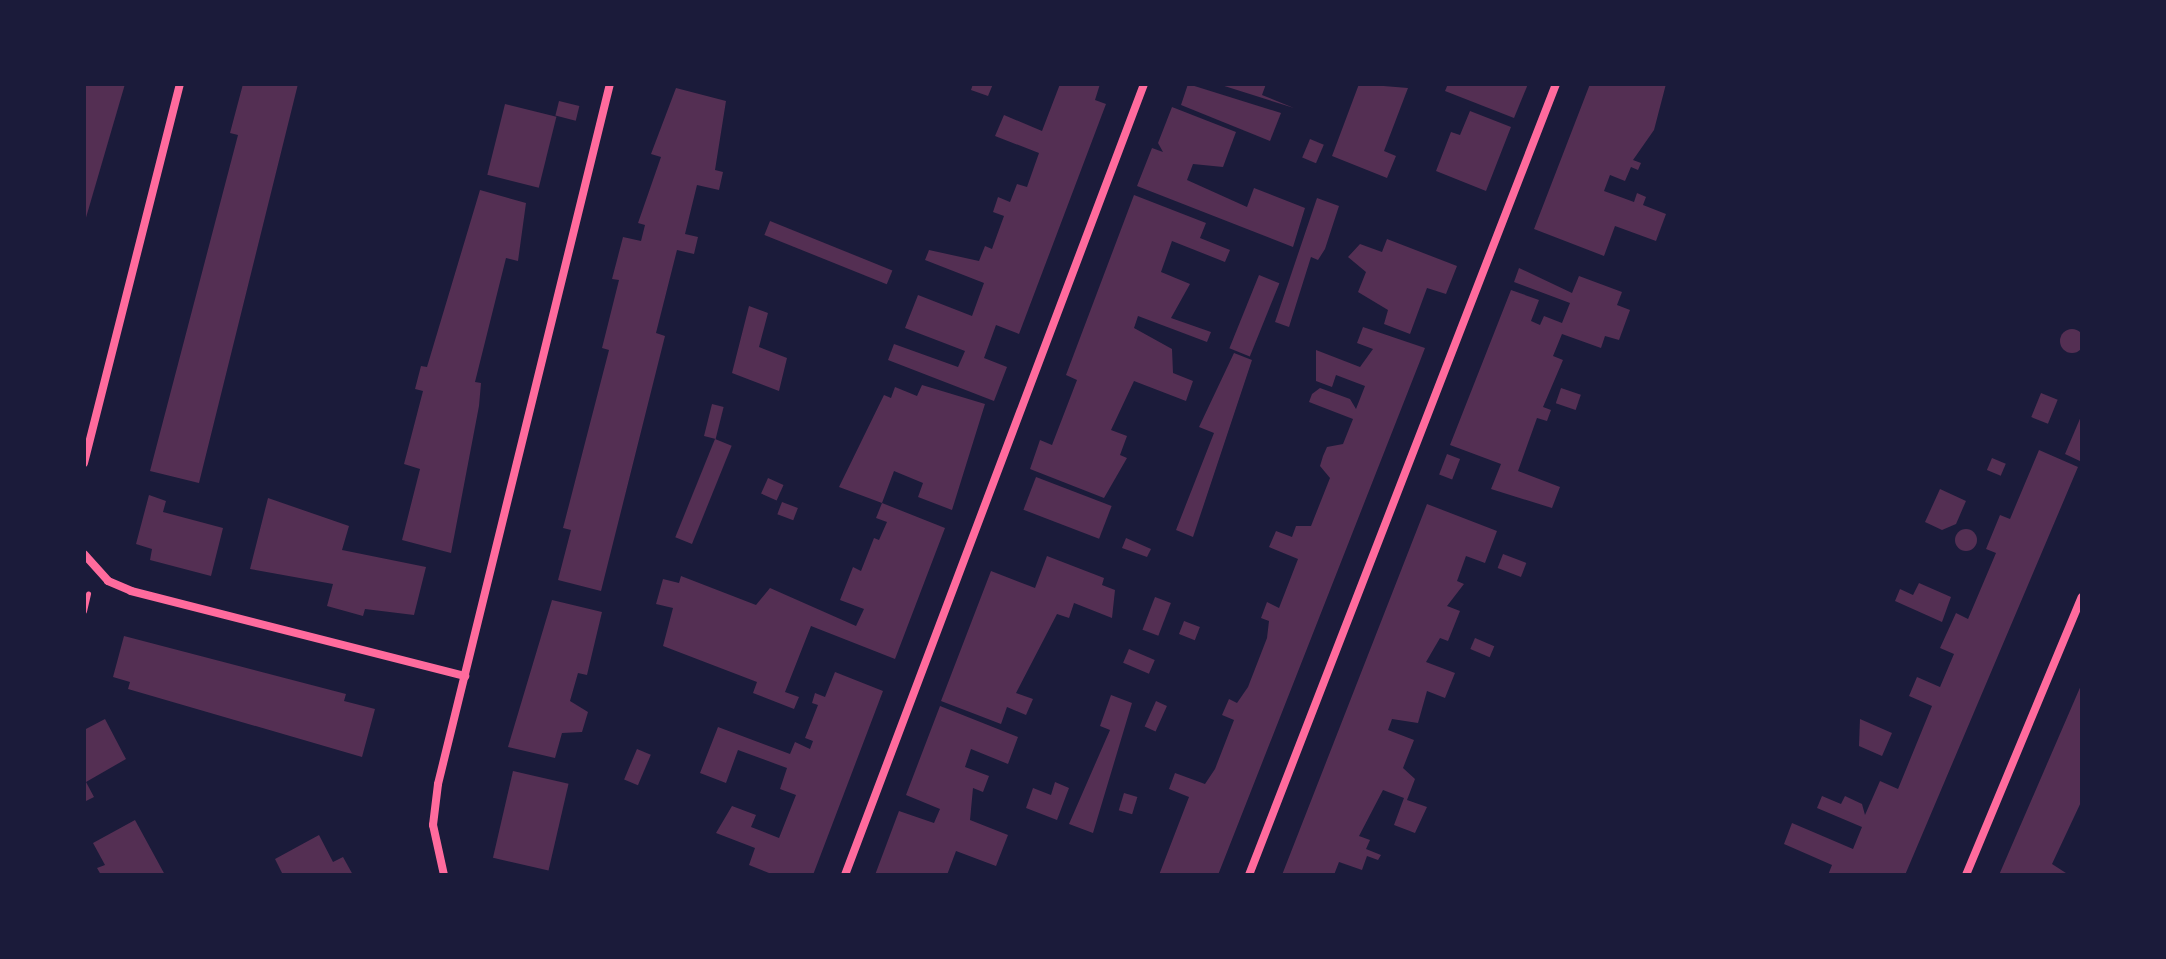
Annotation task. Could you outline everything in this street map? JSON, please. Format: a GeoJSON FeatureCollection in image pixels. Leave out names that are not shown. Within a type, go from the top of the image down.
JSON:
{"type":"FeatureCollection","features":[{"type":"Feature","properties":{"kind":"street"},"geometry":{"type":"LineString","coordinates":[[84,463],[180,84]]}},
{"type":"Feature","properties":{"kind":"street"},"geometry":{"type":"LineString","coordinates":[[444,875],[435,804],[610,84]]}},
{"type":"Feature","properties":{"kind":"street"},"geometry":{"type":"LineString","coordinates":[[845,875],[1144,84]]}},
{"type":"Feature","properties":{"kind":"street"},"geometry":{"type":"LineString","coordinates":[[1249,875],[1556,84]]}},
{"type":"Feature","properties":{"kind":"street"},"geometry":{"type":"LineString","coordinates":[[84,554],[108,581],[131,591],[465,676]]}},
{"type":"Feature","properties":{"kind":"street"},"geometry":{"type":"LineString","coordinates":[[1966,875],[2082,597]]}},
{"type":"Feature","properties":{"kind":"building"},"geometry":{"type":"Polygon","coordinates":[[[84,84],[125,84],[85,221],[84,221],[84,84]]]}},
{"type":"Feature","properties":{"kind":"building"},"geometry":{"type":"Polygon","coordinates":[[[243,84],[298,84],[199,483],[150,471],[238,135],[230,133],[243,84]]]}},
{"type":"Feature","properties":{"kind":"building"},"geometry":{"type":"Polygon","coordinates":[[[973,84],[993,84],[988,96],[971,90],[973,84]]]}},
{"type":"Feature","properties":{"kind":"building"},"geometry":{"type":"Polygon","coordinates":[[[1060,84],[1100,84],[1095,100],[1106,104],[1019,334],[996,325],[984,358],[1007,367],[994,401],[888,360],[894,344],[958,367],[965,351],[905,328],[918,295],[972,316],[984,283],[925,260],[929,250],[979,261],[985,246],[992,249],[1004,216],[993,212],[998,197],[1010,202],[1017,184],[1027,187],[1039,153],[995,136],[1004,115],[1042,131],[1060,84]]]}},
{"type":"Feature","properties":{"kind":"building"},"geometry":{"type":"Polygon","coordinates":[[[1188,84],[1281,113],[1270,141],[1181,105],[1188,84]]]}},
{"type":"Feature","properties":{"kind":"building"},"geometry":{"type":"Polygon","coordinates":[[[1218,84],[1266,84],[1262,95],[1294,108],[1218,84]]]}},
{"type":"Feature","properties":{"kind":"building"},"geometry":{"type":"Polygon","coordinates":[[[1359,84],[1408,88],[1384,151],[1396,156],[1387,178],[1332,156],[1359,84]]]}},
{"type":"Feature","properties":{"kind":"building"},"geometry":{"type":"Polygon","coordinates":[[[1448,84],[1528,84],[1514,118],[1445,91],[1448,84]]]}},
{"type":"Feature","properties":{"kind":"building"},"geometry":{"type":"Polygon","coordinates":[[[1590,84],[1666,84],[1654,130],[1633,160],[1641,163],[1638,170],[1631,167],[1625,181],[1610,175],[1604,191],[1634,202],[1637,193],[1646,197],[1643,205],[1666,214],[1656,241],[1615,226],[1604,256],[1534,229],[1590,84]]]}},
{"type":"Feature","properties":{"kind":"building"},"geometry":{"type":"Polygon","coordinates":[[[676,88],[726,101],[715,170],[723,172],[719,190],[697,185],[685,234],[698,237],[694,254],[677,250],[656,333],[665,336],[601,591],[558,580],[571,530],[563,528],[609,350],[602,348],[619,280],[612,279],[623,237],[641,241],[645,225],[638,223],[661,157],[651,154],[676,88]]]}},
{"type":"Feature","properties":{"kind":"building"},"geometry":{"type":"Polygon","coordinates":[[[559,101],[579,106],[576,121],[555,116],[559,101]]]}},
{"type":"Feature","properties":{"kind":"building"},"geometry":{"type":"Polygon","coordinates":[[[505,104],[556,117],[539,188],[487,175],[505,104]]]}},
{"type":"Feature","properties":{"kind":"building"},"geometry":{"type":"Polygon","coordinates":[[[1172,107],[1236,132],[1223,167],[1193,164],[1187,180],[1247,207],[1254,188],[1305,208],[1293,247],[1137,186],[1152,148],[1163,152],[1158,143],[1172,107]]]}},
{"type":"Feature","properties":{"kind":"building"},"geometry":{"type":"Polygon","coordinates":[[[1470,111],[1511,127],[1486,191],[1436,171],[1451,132],[1460,135],[1470,111]]]}},
{"type":"Feature","properties":{"kind":"building"},"geometry":{"type":"Polygon","coordinates":[[[1310,139],[1324,145],[1316,163],[1302,157],[1310,139]]]}},
{"type":"Feature","properties":{"kind":"building"},"geometry":{"type":"Polygon","coordinates":[[[480,190],[526,203],[518,261],[506,258],[475,382],[481,383],[479,406],[451,553],[402,540],[420,469],[404,464],[423,391],[415,389],[421,366],[427,367],[480,190]]]}},
{"type":"Feature","properties":{"kind":"building"},"geometry":{"type":"Polygon","coordinates":[[[1134,195],[1206,223],[1200,238],[1230,250],[1225,262],[1172,241],[1161,272],[1190,284],[1171,318],[1211,332],[1207,342],[1138,316],[1134,328],[1172,349],[1173,373],[1193,381],[1186,401],[1134,381],[1111,430],[1127,436],[1120,455],[1127,458],[1104,498],[1030,469],[1040,440],[1052,445],[1077,380],[1066,375],[1134,195]]]}},
{"type":"Feature","properties":{"kind":"building"},"geometry":{"type":"Polygon","coordinates":[[[1317,198],[1339,206],[1325,249],[1318,260],[1311,257],[1289,327],[1275,322],[1317,198]]]}},
{"type":"Feature","properties":{"kind":"building"},"geometry":{"type":"Polygon","coordinates":[[[770,221],[892,270],[887,284],[764,235],[770,221]]]}},
{"type":"Feature","properties":{"kind":"building"},"geometry":{"type":"Polygon","coordinates":[[[1387,239],[1457,266],[1446,294],[1427,288],[1410,334],[1384,324],[1388,310],[1358,292],[1366,272],[1348,257],[1360,244],[1382,252],[1387,239]]]}},
{"type":"Feature","properties":{"kind":"building"},"geometry":{"type":"Polygon","coordinates":[[[1519,268],[1572,293],[1579,276],[1622,292],[1617,305],[1630,310],[1619,340],[1605,336],[1601,348],[1562,334],[1553,356],[1563,360],[1543,407],[1551,410],[1547,421],[1537,418],[1518,471],[1560,487],[1552,508],[1491,489],[1501,464],[1450,445],[1511,290],[1539,300],[1531,321],[1540,325],[1544,316],[1562,323],[1570,303],[1514,282],[1519,268]]]}},
{"type":"Feature","properties":{"kind":"building"},"geometry":{"type":"Polygon","coordinates":[[[1259,275],[1279,283],[1250,356],[1229,348],[1259,275]]]}},
{"type":"Feature","properties":{"kind":"building"},"geometry":{"type":"Polygon","coordinates":[[[749,306],[768,313],[759,347],[787,358],[779,391],[732,373],[749,306]]]}},
{"type":"Feature","properties":{"kind":"building"},"geometry":{"type":"Polygon","coordinates":[[[1363,327],[1425,348],[1218,875],[1159,875],[1189,797],[1169,789],[1175,773],[1205,784],[1215,769],[1234,720],[1222,715],[1229,699],[1237,703],[1248,687],[1267,638],[1269,621],[1261,618],[1267,602],[1279,608],[1298,559],[1269,547],[1276,531],[1292,537],[1296,526],[1311,526],[1330,478],[1320,466],[1323,456],[1327,447],[1343,444],[1353,419],[1309,402],[1312,394],[1320,388],[1350,399],[1356,409],[1365,386],[1336,375],[1332,387],[1316,381],[1316,350],[1360,367],[1373,349],[1357,343],[1363,327]]]}},
{"type":"Feature","properties":{"kind":"building"},"geometry":{"type":"Polygon","coordinates":[[[2072,329],[2080,333],[2084,341],[2080,349],[2072,353],[2064,349],[2060,341],[2064,333],[2072,329]]]}},
{"type":"Feature","properties":{"kind":"building"},"geometry":{"type":"Polygon","coordinates":[[[1234,353],[1252,360],[1193,537],[1176,530],[1214,433],[1199,427],[1234,353]]]}},
{"type":"Feature","properties":{"kind":"building"},"geometry":{"type":"Polygon","coordinates":[[[922,385],[985,404],[952,510],[918,497],[923,483],[894,471],[882,503],[839,487],[884,395],[891,398],[895,387],[917,396],[922,385]]]}},
{"type":"Feature","properties":{"kind":"building"},"geometry":{"type":"Polygon","coordinates":[[[1561,388],[1581,395],[1576,410],[1556,403],[1561,388]]]}},
{"type":"Feature","properties":{"kind":"building"},"geometry":{"type":"Polygon","coordinates":[[[2041,393],[2058,400],[2048,424],[2031,417],[2041,393]]]}},
{"type":"Feature","properties":{"kind":"building"},"geometry":{"type":"Polygon","coordinates":[[[712,404],[724,407],[716,439],[704,436],[712,404]]]}},
{"type":"Feature","properties":{"kind":"building"},"geometry":{"type":"Polygon","coordinates":[[[2082,414],[2082,462],[2065,454],[2082,414]]]}},
{"type":"Feature","properties":{"kind":"building"},"geometry":{"type":"Polygon","coordinates":[[[715,439],[732,446],[692,544],[675,537],[715,439]]]}},
{"type":"Feature","properties":{"kind":"building"},"geometry":{"type":"Polygon","coordinates":[[[2039,450],[2078,467],[1905,875],[1828,875],[1832,865],[1784,844],[1792,823],[1853,849],[1862,827],[1817,808],[1822,796],[1841,804],[1845,796],[1862,804],[1865,815],[1880,781],[1898,789],[1932,706],[1909,696],[1917,677],[1940,687],[1954,654],[1940,648],[1956,613],[1968,619],[1996,553],[1986,549],[2000,515],[2010,519],[2039,450]]]}},
{"type":"Feature","properties":{"kind":"building"},"geometry":{"type":"Polygon","coordinates":[[[1447,454],[1460,459],[1452,480],[1439,475],[1447,454]]]}},
{"type":"Feature","properties":{"kind":"building"},"geometry":{"type":"Polygon","coordinates":[[[1992,458],[2006,464],[2001,476],[1987,470],[1992,458]]]}},
{"type":"Feature","properties":{"kind":"building"},"geometry":{"type":"Polygon","coordinates":[[[1036,477],[1112,506],[1099,539],[1023,510],[1036,477]]]}},
{"type":"Feature","properties":{"kind":"building"},"geometry":{"type":"Polygon","coordinates":[[[768,478],[784,485],[777,500],[761,494],[768,478]]]}},
{"type":"Feature","properties":{"kind":"building"},"geometry":{"type":"Polygon","coordinates":[[[1940,489],[1966,501],[1956,524],[1942,530],[1925,522],[1940,489]]]}},
{"type":"Feature","properties":{"kind":"building"},"geometry":{"type":"Polygon","coordinates":[[[149,495],[166,501],[163,512],[223,528],[211,576],[150,560],[152,549],[136,544],[149,495]]]}},
{"type":"Feature","properties":{"kind":"building"},"geometry":{"type":"Polygon","coordinates":[[[268,498],[349,526],[342,550],[426,567],[414,615],[365,609],[363,616],[327,606],[333,584],[250,569],[268,498]]]}},
{"type":"Feature","properties":{"kind":"building"},"geometry":{"type":"Polygon","coordinates":[[[782,502],[798,508],[793,520],[777,514],[782,502]]]}},
{"type":"Feature","properties":{"kind":"building"},"geometry":{"type":"Polygon","coordinates":[[[882,503],[945,528],[895,659],[811,626],[785,692],[799,697],[794,709],[753,693],[757,682],[663,646],[673,608],[656,604],[663,579],[679,583],[681,576],[756,605],[770,588],[856,626],[864,609],[840,600],[853,567],[861,571],[874,538],[879,540],[887,522],[876,518],[882,503]]]}},
{"type":"Feature","properties":{"kind":"building"},"geometry":{"type":"Polygon","coordinates":[[[1427,504],[1497,531],[1485,563],[1466,556],[1457,581],[1464,584],[1447,606],[1460,611],[1448,641],[1440,638],[1426,662],[1455,673],[1445,698],[1427,691],[1418,723],[1392,719],[1388,730],[1414,740],[1403,768],[1415,779],[1407,800],[1427,807],[1415,833],[1394,825],[1404,798],[1383,790],[1359,836],[1370,840],[1366,849],[1381,855],[1378,860],[1367,856],[1362,870],[1339,862],[1334,875],[1282,875],[1427,504]]]}},
{"type":"Feature","properties":{"kind":"building"},"geometry":{"type":"Polygon","coordinates":[[[1966,529],[1974,532],[1977,540],[1974,548],[1966,551],[1958,548],[1955,540],[1958,532],[1966,529]]]}},
{"type":"Feature","properties":{"kind":"building"},"geometry":{"type":"Polygon","coordinates":[[[1126,538],[1151,549],[1147,557],[1122,548],[1126,538]]]}},
{"type":"Feature","properties":{"kind":"building"},"geometry":{"type":"Polygon","coordinates":[[[1503,554],[1526,563],[1521,577],[1498,568],[1503,554]]]}},
{"type":"Feature","properties":{"kind":"building"},"geometry":{"type":"Polygon","coordinates":[[[1047,556],[1104,578],[1102,585],[1115,590],[1112,618],[1074,603],[1069,618],[1057,614],[1016,693],[1033,699],[1026,715],[1007,707],[1001,724],[941,701],[991,571],[1035,588],[1047,556]]]}},
{"type":"Feature","properties":{"kind":"building"},"geometry":{"type":"Polygon","coordinates":[[[1919,583],[1951,597],[1942,622],[1895,601],[1900,589],[1913,595],[1919,583]]]}},
{"type":"Feature","properties":{"kind":"building"},"geometry":{"type":"Polygon","coordinates":[[[1155,597],[1171,603],[1158,636],[1142,630],[1155,597]]]}},
{"type":"Feature","properties":{"kind":"building"},"geometry":{"type":"Polygon","coordinates":[[[552,600],[602,612],[587,675],[578,673],[570,701],[588,712],[582,732],[562,733],[555,758],[508,747],[552,600]]]}},
{"type":"Feature","properties":{"kind":"building"},"geometry":{"type":"Polygon","coordinates":[[[1184,621],[1200,627],[1195,640],[1179,634],[1184,621]]]}},
{"type":"Feature","properties":{"kind":"building"},"geometry":{"type":"Polygon","coordinates":[[[124,636],[346,694],[344,701],[375,709],[362,757],[128,689],[130,682],[113,677],[124,636]]]}},
{"type":"Feature","properties":{"kind":"building"},"geometry":{"type":"Polygon","coordinates":[[[1475,638],[1494,646],[1490,657],[1470,649],[1475,638]]]}},
{"type":"Feature","properties":{"kind":"building"},"geometry":{"type":"Polygon","coordinates":[[[1129,649],[1155,660],[1149,674],[1123,663],[1129,649]]]}},
{"type":"Feature","properties":{"kind":"building"},"geometry":{"type":"Polygon","coordinates":[[[835,672],[883,691],[813,875],[774,875],[749,865],[755,848],[716,833],[732,806],[756,815],[751,827],[779,838],[796,795],[780,789],[787,768],[738,750],[726,783],[700,773],[718,727],[790,754],[795,742],[810,749],[813,741],[805,738],[818,705],[812,703],[815,693],[825,697],[835,672]]]}},
{"type":"Feature","properties":{"kind":"building"},"geometry":{"type":"Polygon","coordinates":[[[2082,683],[2082,800],[2052,864],[2069,875],[1999,875],[2082,683]]]}},
{"type":"Feature","properties":{"kind":"building"},"geometry":{"type":"Polygon","coordinates":[[[1111,695],[1132,703],[1093,833],[1069,824],[1110,730],[1100,726],[1111,695]]]}},
{"type":"Feature","properties":{"kind":"building"},"geometry":{"type":"Polygon","coordinates":[[[1156,701],[1167,706],[1156,731],[1145,727],[1156,701]]]}},
{"type":"Feature","properties":{"kind":"building"},"geometry":{"type":"Polygon","coordinates":[[[940,706],[1018,737],[1008,764],[971,749],[965,767],[989,776],[983,792],[973,788],[970,820],[1008,835],[996,866],[956,851],[947,875],[875,875],[899,811],[934,823],[940,809],[906,795],[940,706]]]}},
{"type":"Feature","properties":{"kind":"building"},"geometry":{"type":"Polygon","coordinates":[[[105,719],[126,759],[86,782],[94,797],[84,802],[84,730],[105,719]]]}},
{"type":"Feature","properties":{"kind":"building"},"geometry":{"type":"Polygon","coordinates":[[[1860,719],[1892,733],[1882,756],[1859,746],[1860,719]]]}},
{"type":"Feature","properties":{"kind":"building"},"geometry":{"type":"Polygon","coordinates":[[[637,749],[651,755],[638,785],[624,779],[637,749]]]}},
{"type":"Feature","properties":{"kind":"building"},"geometry":{"type":"Polygon","coordinates":[[[513,771],[569,784],[549,871],[493,858],[513,771]]]}},
{"type":"Feature","properties":{"kind":"building"},"geometry":{"type":"Polygon","coordinates":[[[1055,782],[1069,788],[1057,820],[1026,808],[1033,788],[1051,795],[1055,782]]]}},
{"type":"Feature","properties":{"kind":"building"},"geometry":{"type":"Polygon","coordinates":[[[1124,793],[1137,797],[1132,814],[1119,810],[1124,793]]]}},
{"type":"Feature","properties":{"kind":"building"},"geometry":{"type":"Polygon","coordinates":[[[135,820],[165,875],[101,875],[97,868],[105,865],[93,843],[135,820]]]}},
{"type":"Feature","properties":{"kind":"building"},"geometry":{"type":"Polygon","coordinates":[[[319,835],[333,862],[343,857],[353,875],[283,875],[275,859],[319,835]]]}}]}
